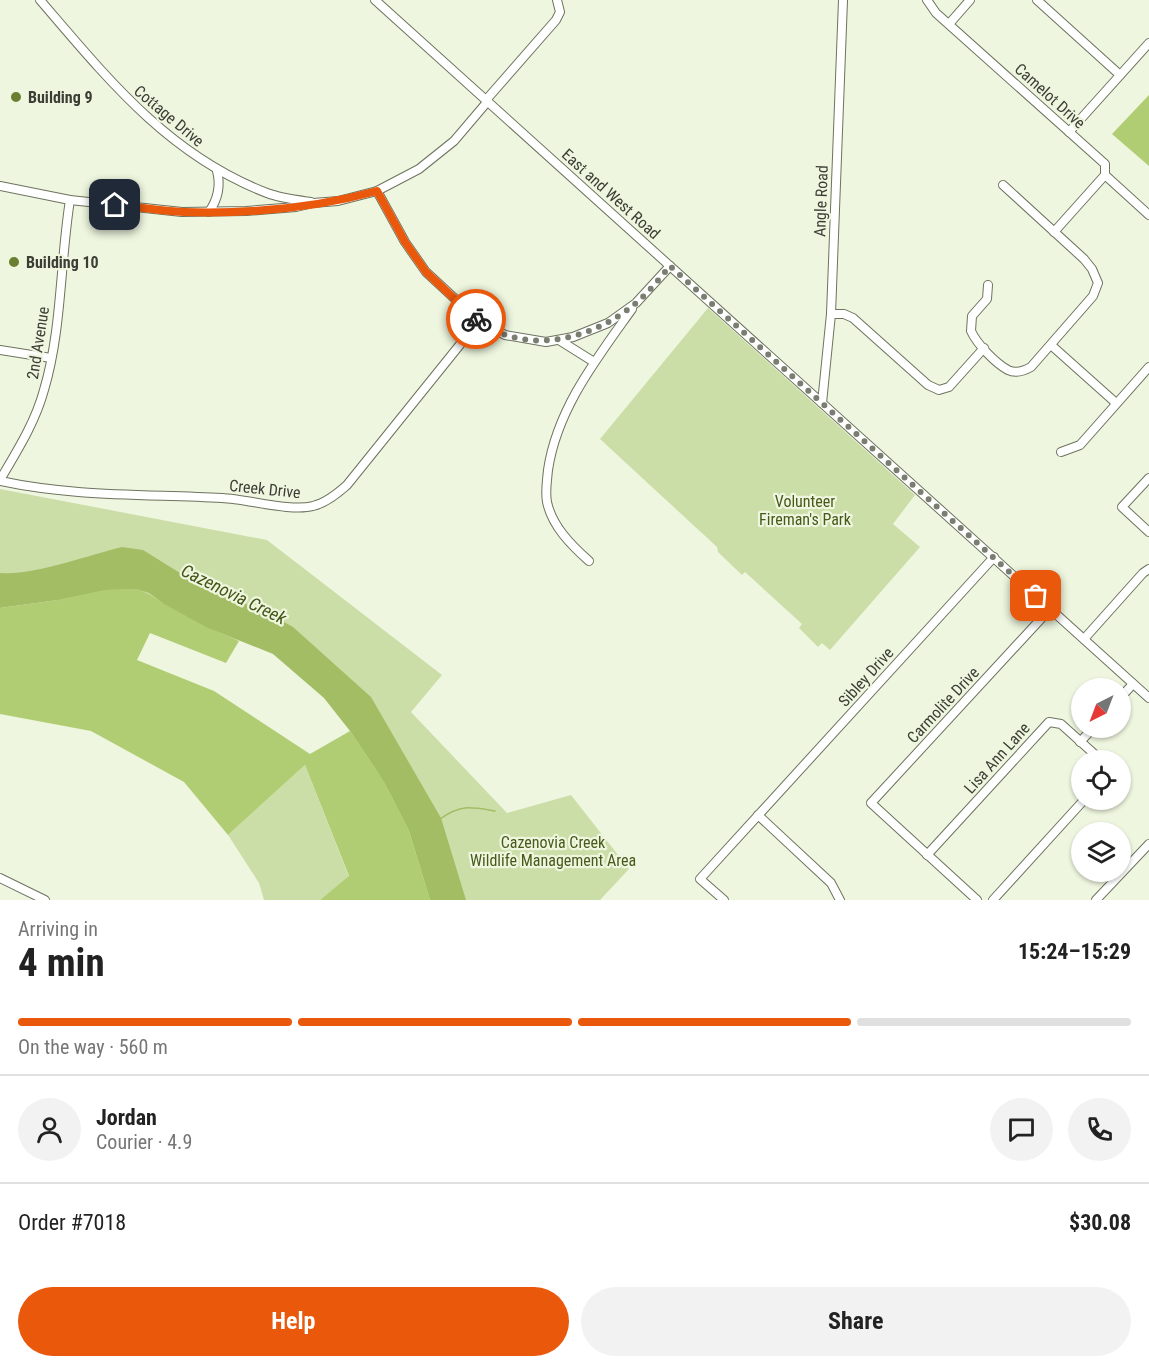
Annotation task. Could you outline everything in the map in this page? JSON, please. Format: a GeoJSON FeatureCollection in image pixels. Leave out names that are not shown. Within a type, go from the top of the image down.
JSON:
{"type":"FeatureCollection","features":[{"type":"Feature","properties":{"kind":"street","name":"Cottage Drive"},"geometry":{"type":"LineString","coordinates":[[40,0],[123,96],[183,147],[218,171],[269,194],[313,203]]}},
{"type":"Feature","properties":{"kind":"street","name":"East and West Road"},"geometry":{"type":"LineString","coordinates":[[375,0],[1149,698]]}},
{"type":"Feature","properties":{"kind":"street"},"geometry":{"type":"LineString","coordinates":[[0,186],[70,200],[182,212],[296,207],[338,201],[377,191],[419,169],[454,141],[556,21],[560,12],[557,0]]}},
{"type":"Feature","properties":{"kind":"street","name":"Angle Road"},"geometry":{"type":"LineString","coordinates":[[822,403],[831,314],[843,0]]}},
{"type":"Feature","properties":{"kind":"street","name":"Camelot Drive"},"geometry":{"type":"LineString","coordinates":[[927,0],[933,10],[1105,164],[1105,175],[1149,215]]}},
{"type":"Feature","properties":{"kind":"street"},"geometry":{"type":"LineString","coordinates":[[949,24],[970,0]]}},
{"type":"Feature","properties":{"kind":"street"},"geometry":{"type":"LineString","coordinates":[[1037,0],[1120,75]]}},
{"type":"Feature","properties":{"kind":"street"},"geometry":{"type":"LineString","coordinates":[[1069,132],[1149,43]]}},
{"type":"Feature","properties":{"kind":"street"},"geometry":{"type":"LineString","coordinates":[[209,212],[218,193],[218,171]]}},
{"type":"Feature","properties":{"kind":"street"},"geometry":{"type":"LineString","coordinates":[[1054,232],[1105,175]]}},
{"type":"Feature","properties":{"kind":"street"},"geometry":{"type":"LineString","coordinates":[[988,285],[987,299],[972,316],[970,326],[973,335],[1008,370],[1023,371],[1031,367],[1094,296],[1098,283],[1096,274],[1088,264],[1003,185]]}},
{"type":"Feature","properties":{"kind":"street"},"geometry":{"type":"LineString","coordinates":[[377,191],[405,242],[426,272],[479,321],[505,334],[546,342],[573,337],[608,323],[636,303]]}},
{"type":"Feature","properties":{"kind":"street","name":"2nd Avenue"},"geometry":{"type":"LineString","coordinates":[[0,481],[28,433],[44,390],[51,358],[70,200]]}},
{"type":"Feature","properties":{"kind":"street"},"geometry":{"type":"LineString","coordinates":[[589,561],[574,548],[558,528],[547,503],[546,484],[551,452],[565,413],[594,362],[636,303],[670,266]]}},
{"type":"Feature","properties":{"kind":"street"},"geometry":{"type":"LineString","coordinates":[[831,314],[844,314],[853,318],[928,385],[939,390],[949,387],[984,348]]}},
{"type":"Feature","properties":{"kind":"street","name":"Creek Drive"},"geometry":{"type":"LineString","coordinates":[[0,481],[63,492],[224,498],[297,508],[313,506],[333,497],[347,485],[479,321]]}},
{"type":"Feature","properties":{"kind":"street"},"geometry":{"type":"LineString","coordinates":[[559,340],[594,362]]}},
{"type":"Feature","properties":{"kind":"street"},"geometry":{"type":"LineString","coordinates":[[1051,345],[1116,403]]}},
{"type":"Feature","properties":{"kind":"street"},"geometry":{"type":"LineString","coordinates":[[0,350],[51,358]]}},
{"type":"Feature","properties":{"kind":"street"},"geometry":{"type":"LineString","coordinates":[[1061,452],[1080,445],[1149,367]]}},
{"type":"Feature","properties":{"kind":"street"},"geometry":{"type":"LineString","coordinates":[[1149,478],[1122,507],[1149,532]]}},
{"type":"Feature","properties":{"kind":"street","name":"Sibley Drive"},"geometry":{"type":"LineString","coordinates":[[724,900],[700,879],[993,557]]}},
{"type":"Feature","properties":{"kind":"street"},"geometry":{"type":"LineString","coordinates":[[1084,639],[1149,569]]}},
{"type":"Feature","properties":{"kind":"street","name":"Carmolite Drive"},"geometry":{"type":"LineString","coordinates":[[927,855],[871,804],[1050,609]]}},
{"type":"Feature","properties":{"kind":"street","name":"Lisa Ann Lane"},"geometry":{"type":"LineString","coordinates":[[927,855],[1046,724],[1053,722],[1061,724],[1089,750]]}},
{"type":"Feature","properties":{"kind":"street"},"geometry":{"type":"LineString","coordinates":[[1080,742],[1084,738]]}},
{"type":"Feature","properties":{"kind":"street"},"geometry":{"type":"LineString","coordinates":[[993,900],[1075,810]]}},
{"type":"Feature","properties":{"kind":"street"},"geometry":{"type":"LineString","coordinates":[[758,815],[831,883],[840,900]]}},
{"type":"Feature","properties":{"kind":"street"},"geometry":{"type":"LineString","coordinates":[[1096,900],[1149,844]]}},
{"type":"Feature","properties":{"kind":"street"},"geometry":{"type":"LineString","coordinates":[[927,855],[977,900]]}},
{"type":"Feature","properties":{"kind":"street"},"geometry":{"type":"LineString","coordinates":[[0,878],[45,900]]}},
{"type":"Feature","properties":{"kind":"green space","name":"Volunteer Fireman's Park"},"geometry":{"type":"Polygon","coordinates":[[[708,308],[915,495],[893,524],[920,547],[830,650],[822,643],[818,647],[799,628],[802,624],[745,572],[742,575],[718,552],[717,547],[600,439],[708,308]]]}},
{"type":"Feature","properties":{"kind":"green space","name":"Cazenovia Creek Wildlife Management Area"},"geometry":{"type":"Polygon","coordinates":[[[0,489],[267,540],[442,675],[411,712],[507,813],[571,795],[629,869],[600,900],[452,900],[310,656],[0,587],[0,489]]]}},
{"type":"Feature","properties":{"kind":"green space"},"geometry":{"type":"Polygon","coordinates":[[[305,765],[349,877],[320,900],[264,900],[259,883],[228,835],[305,765]]]}},
{"type":"Feature","properties":{"kind":"shaded area"},"geometry":{"type":"Polygon","coordinates":[[[1149,95],[1149,166],[1112,134],[1149,95]]]}},
{"type":"Feature","properties":{"kind":"shaded area"},"geometry":{"type":"Polygon","coordinates":[[[122,547],[143,550],[201,586],[266,612],[293,627],[371,697],[441,818],[466,900],[430,900],[409,831],[384,782],[350,731],[324,698],[273,654],[206,627],[149,593],[136,589],[106,590],[58,600],[0,608],[0,573],[44,568],[122,547]]]}},
{"type":"Feature","properties":{"kind":"shaded area"},"geometry":{"type":"Polygon","coordinates":[[[136,589],[239,641],[226,663],[150,633],[137,660],[214,691],[310,754],[350,731],[384,782],[409,831],[430,900],[320,900],[349,876],[305,765],[228,835],[184,782],[91,731],[0,714],[0,608],[58,600],[106,590],[136,589]]]}},
{"type":"Feature","properties":{"kind":"waterway"},"geometry":{"type":"LineString","coordinates":[[440,819],[454,811],[466,808],[495,811]]}},
{"type":"Feature","properties":{"kind":"way so far"},"geometry":{"type":"LineString","coordinates":[[476,319],[505,334],[546,342],[573,337],[608,323],[636,303],[670,266],[1036,596]]}},
{"type":"Feature","properties":{"kind":"place","name":"Building 9"},"geometry":{"type":"Point","coordinates":[16,97]}},
{"type":"Feature","properties":{"kind":"place","name":"Building 10"},"geometry":{"type":"Point","coordinates":[14,262]}},
{"type":"Feature","properties":{"kind":"route"},"geometry":{"type":"LineString","coordinates":[[115,205],[182,212],[246,211],[338,201],[377,191],[405,242],[426,272],[476,319]]}},
{"type":"Feature","properties":{"kind":"water label","name":"Cazenovia Creek"},"geometry":{"type":"Point","coordinates":[234,594]}}]}
